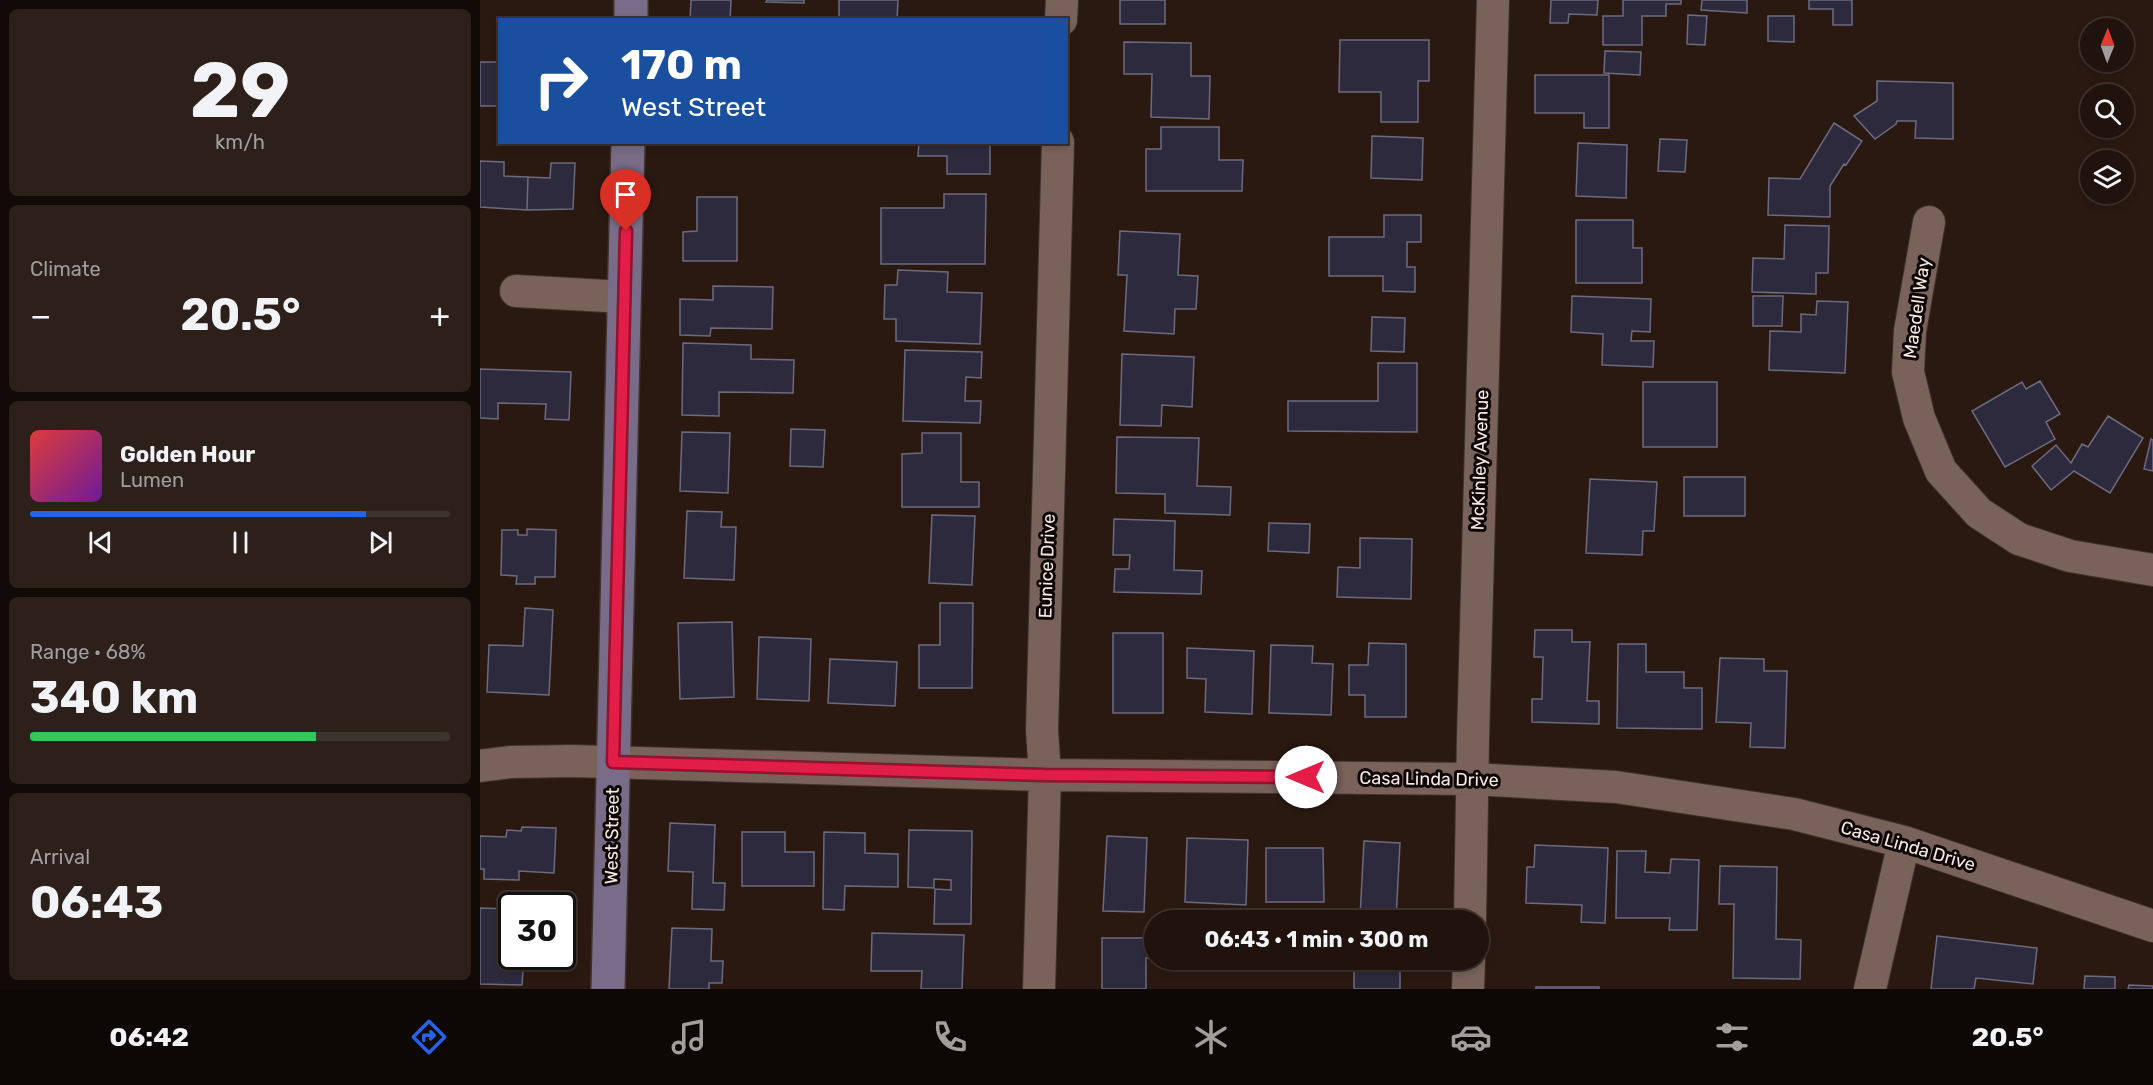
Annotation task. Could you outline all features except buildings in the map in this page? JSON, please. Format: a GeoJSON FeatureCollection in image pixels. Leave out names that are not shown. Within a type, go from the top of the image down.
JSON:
{"type":"FeatureCollection","features":[{"type":"Feature","properties":{"kind":"main road"},"geometry":{"type":"LineString","coordinates":[[631,0],[631,18]]}},
{"type":"Feature","properties":{"kind":"main road","name":"West Street"},"geometry":{"type":"LineString","coordinates":[[608,989],[628,144]]}},
{"type":"Feature","properties":{"kind":"street"},"geometry":{"type":"LineString","coordinates":[[1061,18],[1062,0]]}},
{"type":"Feature","properties":{"kind":"street","name":"McKinley Avenue"},"geometry":{"type":"LineString","coordinates":[[1470,910],[1493,0]]}},
{"type":"Feature","properties":{"kind":"street","name":"Eunice Drive"},"geometry":{"type":"LineString","coordinates":[[1039,989],[1045,775],[1042,730],[1058,144]]}},
{"type":"Feature","properties":{"kind":"street","name":"Maedell Way"},"geometry":{"type":"LineString","coordinates":[[1929,222],[1910,331],[1908,372],[1918,418],[1941,471],[1979,513],[2019,539],[2070,556],[2153,570]]}},
{"type":"Feature","properties":{"kind":"street"},"geometry":{"type":"LineString","coordinates":[[516,291],[624,297]]}},
{"type":"Feature","properties":{"kind":"street","name":"Casa Linda Drive"},"geometry":{"type":"LineString","coordinates":[[480,766],[510,762],[613,762],[1045,775],[1473,779],[1616,787],[1794,814],[1904,842],[2153,926]]}},
{"type":"Feature","properties":{"kind":"street"},"geometry":{"type":"LineString","coordinates":[[1870,989],[1904,842]]}},
{"type":"Feature","properties":{"kind":"street"},"geometry":{"type":"LineString","coordinates":[[1468,989],[1469,970]]}},
{"type":"Feature","properties":{"kind":"route"},"geometry":{"type":"LineString","coordinates":[[626,231],[613,762],[1045,775],[1306,777]]}}]}
